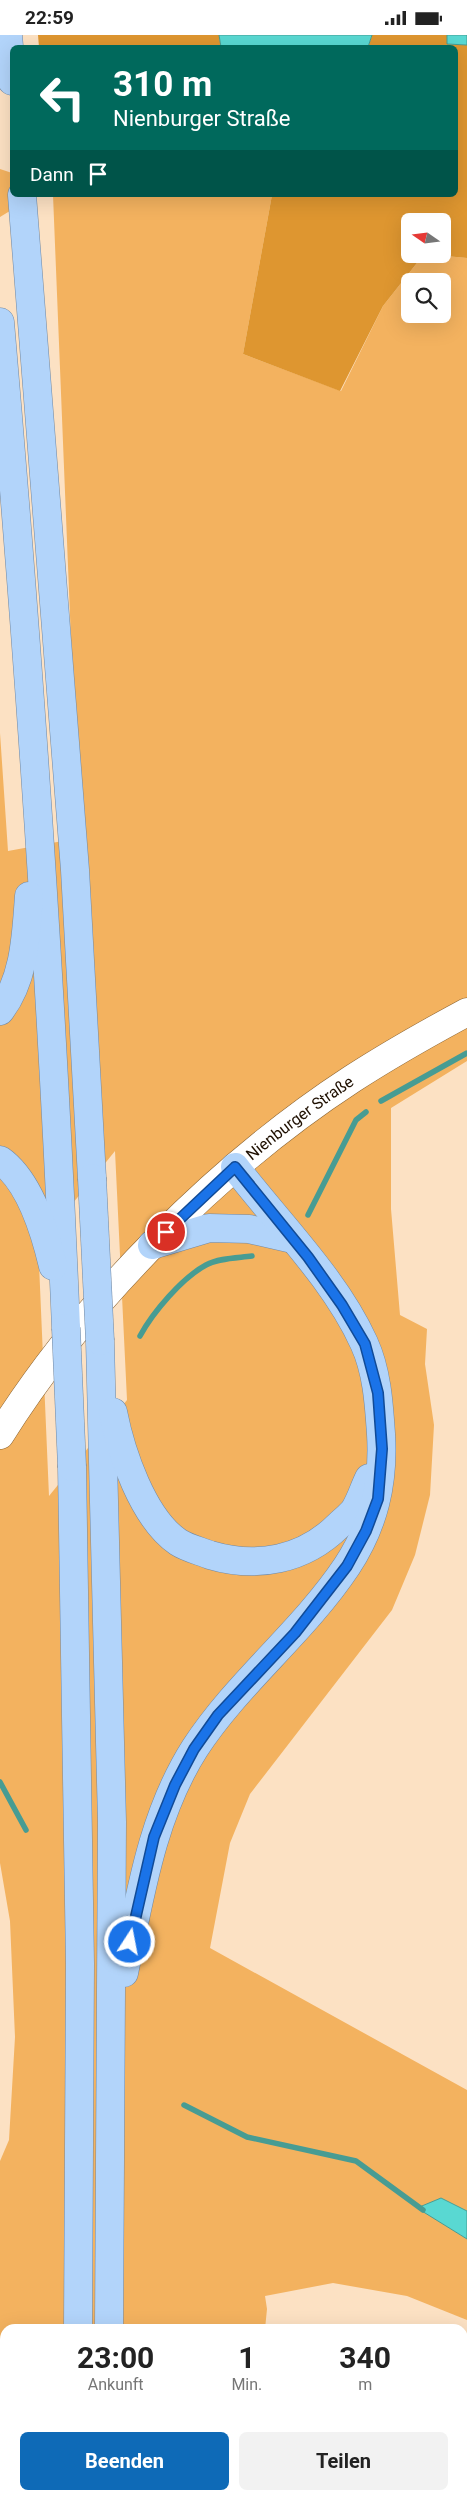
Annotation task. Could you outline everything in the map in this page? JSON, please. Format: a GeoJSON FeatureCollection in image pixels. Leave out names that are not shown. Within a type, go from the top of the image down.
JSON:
{"type":"FeatureCollection","features":[{"type":"Feature","properties":{"kind":"highway"},"geometry":{"type":"LineString","coordinates":[[8,35],[10,58]]}},
{"type":"Feature","properties":{"kind":"highway"},"geometry":{"type":"LineString","coordinates":[[22,197],[75,870],[100,1341],[109,1423],[112,1822],[109,2324]]}},
{"type":"Feature","properties":{"kind":"highway"},"geometry":{"type":"LineString","coordinates":[[0,322],[19,537],[37,805],[36,875],[54,1226],[66,1328],[72,1467],[80,1964],[78,2324]]}},
{"type":"Feature","properties":{"kind":"highway"},"geometry":{"type":"LineString","coordinates":[[0,1011],[18,974],[26,943],[36,875]]}},
{"type":"Feature","properties":{"kind":"highway"},"geometry":{"type":"LineString","coordinates":[[0,1160],[22,1183],[54,1226]]}},
{"type":"Feature","properties":{"kind":"highway"},"geometry":{"type":"LineString","coordinates":[[112,2031],[154,1837],[175,1785],[194,1749],[218,1715],[295,1633],[347,1566],[366,1531],[378,1499],[382,1449],[378,1393],[365,1344],[342,1305],[293,1239],[235,1167]]}},
{"type":"Feature","properties":{"kind":"highway"},"geometry":{"type":"LineString","coordinates":[[152,1245],[209,1228],[249,1229],[293,1239]]}},
{"type":"Feature","properties":{"kind":"highway"},"geometry":{"type":"LineString","coordinates":[[109,1423],[142,1499],[178,1542],[223,1559],[249,1562],[269,1562],[305,1551],[331,1533],[354,1510],[382,1449]]}},
{"type":"Feature","properties":{"kind":"street","name":"Nienburger Straße"},"geometry":{"type":"LineString","coordinates":[[0,1435],[24,1396],[83,1321],[152,1245],[235,1167],[352,1079],[467,1012]]}},
{"type":"Feature","properties":{"kind":"shaded area"},"geometry":{"type":"Polygon","coordinates":[[[38,35],[219,35],[221,45],[39,45],[38,35]]]}},
{"type":"Feature","properties":{"kind":"shaded area"},"geometry":{"type":"Polygon","coordinates":[[[372,35],[447,35],[447,44],[467,45],[467,258],[451,257],[451,213],[401,213],[401,263],[417,263],[409,273],[401,273],[401,283],[383,306],[340,391],[243,354],[272,197],[458,197],[458,45],[369,45],[372,35]]]}},
{"type":"Feature","properties":{"kind":"shaded area"},"geometry":{"type":"Polygon","coordinates":[[[0,169],[10,172],[10,197],[33,197],[0,217],[0,169]]]}},
{"type":"Feature","properties":{"kind":"shaded area"},"geometry":{"type":"Polygon","coordinates":[[[53,197],[272,197],[243,354],[341,391],[383,306],[401,283],[401,323],[451,323],[451,273],[409,273],[417,263],[451,263],[451,257],[467,258],[467,1061],[391,1108],[391,1209],[400,1315],[427,1329],[425,1364],[434,1425],[430,1495],[415,1555],[392,1610],[250,1794],[230,1843],[210,1948],[467,2090],[467,2211],[441,2198],[418,2208],[467,2239],[467,2320],[407,2296],[333,2283],[265,2296],[267,2309],[266,2324],[0,2324],[0,2161],[9,2140],[15,2037],[10,1921],[0,1863],[0,733],[8,851],[79,838],[53,197]],[[115,1151],[35,1250],[39,1264],[49,1496],[127,1400],[115,1151]]]}},
{"type":"Feature","properties":{"kind":"water"},"geometry":{"type":"Polygon","coordinates":[[[219,35],[372,35],[369,45],[221,45],[219,35]]]}},
{"type":"Feature","properties":{"kind":"water"},"geometry":{"type":"Polygon","coordinates":[[[447,35],[467,35],[467,45],[447,44],[447,35]]]}},
{"type":"Feature","properties":{"kind":"water"},"geometry":{"type":"Polygon","coordinates":[[[441,2198],[467,2211],[467,2239],[417,2208],[441,2198]]]}},
{"type":"Feature","properties":{"kind":"waterway"},"geometry":{"type":"LineString","coordinates":[[381,1101],[467,1053]]}},
{"type":"Feature","properties":{"kind":"waterway"},"geometry":{"type":"LineString","coordinates":[[308,1215],[356,1120],[366,1112]]}},
{"type":"Feature","properties":{"kind":"waterway"},"geometry":{"type":"LineString","coordinates":[[140,1336],[169,1296],[187,1278],[206,1265],[217,1261],[252,1256]]}},
{"type":"Feature","properties":{"kind":"waterway"},"geometry":{"type":"LineString","coordinates":[[0,1782],[26,1830]]}},
{"type":"Feature","properties":{"kind":"waterway"},"geometry":{"type":"LineString","coordinates":[[184,2105],[247,2137],[356,2161],[423,2210]]}},
{"type":"Feature","properties":{"kind":"route"},"geometry":{"type":"LineString","coordinates":[[130,1942],[154,1837],[175,1785],[194,1749],[218,1715],[295,1633],[347,1566],[366,1531],[378,1499],[382,1449],[378,1393],[365,1344],[342,1305],[308,1257],[235,1167],[166,1232]]}}]}
